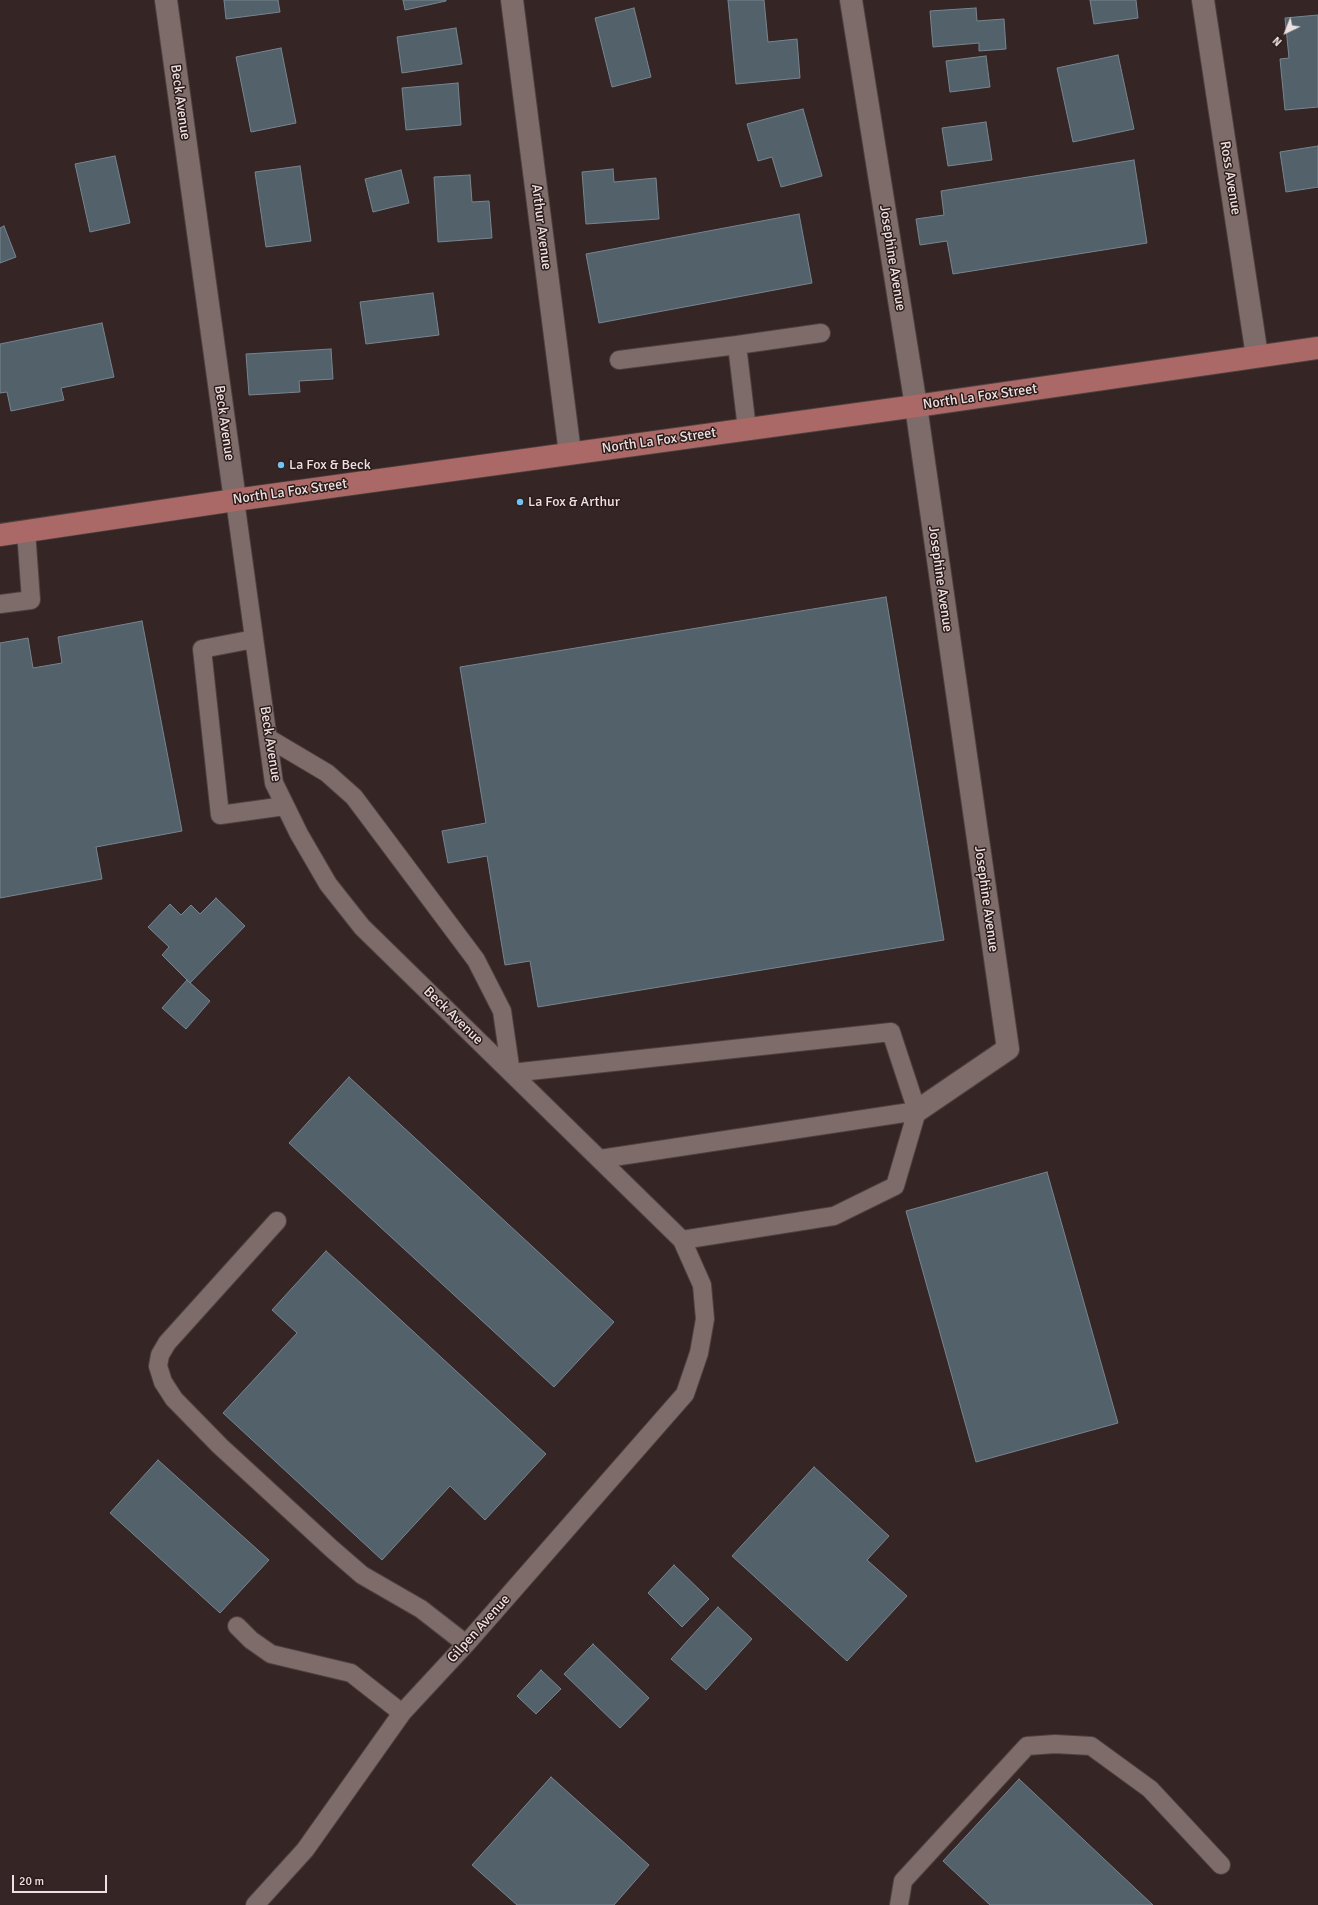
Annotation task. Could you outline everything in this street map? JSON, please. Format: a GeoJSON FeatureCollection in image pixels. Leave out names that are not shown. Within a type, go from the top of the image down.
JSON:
{"type":"FeatureCollection","features":[{"type":"Feature","properties":{"kind":"main road","name":"North La Fox Street"},"geometry":{"type":"LineString","coordinates":[[0,535],[235,500],[916,406],[1318,348]]}},
{"type":"Feature","properties":{"kind":"street","name":"Beck Avenue"},"geometry":{"type":"LineString","coordinates":[[166,0],[235,500]]}},
{"type":"Feature","properties":{"kind":"street","name":"Arthur Avenue"},"geometry":{"type":"LineString","coordinates":[[512,0],[570,453]]}},
{"type":"Feature","properties":{"kind":"street","name":"Josephine Avenue"},"geometry":{"type":"LineString","coordinates":[[851,0],[916,406],[1008,1049],[917,1111]]}},
{"type":"Feature","properties":{"kind":"street","name":"Ross Avenue"},"geometry":{"type":"LineString","coordinates":[[1203,0],[1257,356]]}},
{"type":"Feature","properties":{"kind":"lane"},"geometry":{"type":"LineString","coordinates":[[619,360],[821,333]]}},
{"type":"Feature","properties":{"kind":"lane"},"geometry":{"type":"LineString","coordinates":[[737,345],[747,429]]}},
{"type":"Feature","properties":{"kind":"lane","name":"Beck Avenue"},"geometry":{"type":"LineString","coordinates":[[235,500],[274,783],[299,834],[328,884],[362,927],[682,1240],[702,1285],[705,1319],[699,1353]]}},
{"type":"Feature","properties":{"kind":"lane"},"geometry":{"type":"LineString","coordinates":[[0,604],[31,600],[26,531]]}},
{"type":"Feature","properties":{"kind":"lane"},"geometry":{"type":"LineString","coordinates":[[254,639],[202,648],[220,815],[285,806]]}},
{"type":"Feature","properties":{"kind":"lane"},"geometry":{"type":"LineString","coordinates":[[268,738],[327,773],[354,797],[476,960],[502,1012],[511,1073],[891,1032],[917,1111],[895,1186],[834,1216],[682,1240]]}},
{"type":"Feature","properties":{"kind":"lane"},"geometry":{"type":"LineString","coordinates":[[600,1159],[917,1111]]}},
{"type":"Feature","properties":{"kind":"lane"},"geometry":{"type":"LineString","coordinates":[[277,1221],[167,1343],[160,1355],[158,1366],[163,1382],[174,1399],[220,1446],[362,1575],[421,1609],[466,1644]]}},
{"type":"Feature","properties":{"kind":"lane","name":"Gilpen Avenue"},"geometry":{"type":"LineString","coordinates":[[255,1905],[305,1850],[402,1713],[466,1644],[685,1394],[699,1353]]}},
{"type":"Feature","properties":{"kind":"lane"},"geometry":{"type":"LineString","coordinates":[[237,1626],[251,1640],[271,1654],[351,1673],[402,1713]]}},
{"type":"Feature","properties":{"kind":"lane"},"geometry":{"type":"LineString","coordinates":[[899,1905],[903,1881],[1027,1746],[1055,1744],[1090,1746],[1150,1789],[1221,1865]]}},
{"type":"Feature","properties":{"kind":"building"},"geometry":{"type":"Polygon","coordinates":[[[224,0],[278,0],[280,12],[226,19],[224,0]]]}},
{"type":"Feature","properties":{"kind":"building"},"geometry":{"type":"Polygon","coordinates":[[[403,0],[446,0],[446,1],[405,10],[403,0]]]}},
{"type":"Feature","properties":{"kind":"building"},"geometry":{"type":"Polygon","coordinates":[[[728,0],[764,0],[768,42],[797,39],[800,78],[736,84],[728,0]]]}},
{"type":"Feature","properties":{"kind":"building"},"geometry":{"type":"Polygon","coordinates":[[[1090,0],[1136,0],[1138,18],[1094,24],[1090,0]]]}},
{"type":"Feature","properties":{"kind":"building"},"geometry":{"type":"Polygon","coordinates":[[[634,8],[651,77],[612,87],[595,18],[634,8]]]}},
{"type":"Feature","properties":{"kind":"building"},"geometry":{"type":"Polygon","coordinates":[[[976,8],[977,21],[1004,19],[1006,49],[979,51],[979,43],[933,47],[930,11],[976,8]]]}},
{"type":"Feature","properties":{"kind":"building"},"geometry":{"type":"Polygon","coordinates":[[[1318,15],[1318,107],[1285,110],[1280,59],[1289,58],[1285,18],[1318,15]]]}},
{"type":"Feature","properties":{"kind":"building"},"geometry":{"type":"Polygon","coordinates":[[[456,28],[462,64],[402,73],[397,37],[456,28]]]}},
{"type":"Feature","properties":{"kind":"building"},"geometry":{"type":"Polygon","coordinates":[[[281,48],[296,123],[251,132],[236,57],[281,48]]]}},
{"type":"Feature","properties":{"kind":"building"},"geometry":{"type":"Polygon","coordinates":[[[1118,55],[1134,129],[1073,142],[1057,68],[1118,55]]]}},
{"type":"Feature","properties":{"kind":"building"},"geometry":{"type":"Polygon","coordinates":[[[986,56],[990,87],[950,92],[946,61],[986,56]]]}},
{"type":"Feature","properties":{"kind":"building"},"geometry":{"type":"Polygon","coordinates":[[[458,83],[461,125],[406,130],[402,88],[458,83]]]}},
{"type":"Feature","properties":{"kind":"building"},"geometry":{"type":"Polygon","coordinates":[[[803,109],[822,176],[781,187],[772,157],[758,161],[747,124],[803,109]]]}},
{"type":"Feature","properties":{"kind":"building"},"geometry":{"type":"Polygon","coordinates":[[[986,122],[992,160],[948,166],[942,128],[986,122]]]}},
{"type":"Feature","properties":{"kind":"building"},"geometry":{"type":"Polygon","coordinates":[[[1318,146],[1318,187],[1286,192],[1280,152],[1318,146]]]}},
{"type":"Feature","properties":{"kind":"building"},"geometry":{"type":"Polygon","coordinates":[[[115,156],[130,223],[90,232],[75,164],[115,156]]]}},
{"type":"Feature","properties":{"kind":"building"},"geometry":{"type":"Polygon","coordinates":[[[1134,160],[1147,243],[953,274],[947,241],[920,245],[916,219],[944,215],[941,191],[1134,160]]]}},
{"type":"Feature","properties":{"kind":"building"},"geometry":{"type":"Polygon","coordinates":[[[300,166],[311,241],[266,247],[255,172],[300,166]]]}},
{"type":"Feature","properties":{"kind":"building"},"geometry":{"type":"Polygon","coordinates":[[[613,169],[614,182],[656,178],[659,219],[586,224],[582,172],[613,169]]]}},
{"type":"Feature","properties":{"kind":"building"},"geometry":{"type":"Polygon","coordinates":[[[401,170],[409,203],[373,212],[365,179],[401,170]]]}},
{"type":"Feature","properties":{"kind":"building"},"geometry":{"type":"Polygon","coordinates":[[[470,175],[472,202],[489,201],[492,238],[438,242],[434,177],[470,175]]]}},
{"type":"Feature","properties":{"kind":"building"},"geometry":{"type":"Polygon","coordinates":[[[799,214],[812,283],[599,323],[586,254],[799,214]]]}},
{"type":"Feature","properties":{"kind":"building"},"geometry":{"type":"Polygon","coordinates":[[[4,226],[16,257],[0,263],[0,228],[4,226]]]}},
{"type":"Feature","properties":{"kind":"building"},"geometry":{"type":"Polygon","coordinates":[[[433,293],[439,335],[366,344],[360,302],[433,293]]]}},
{"type":"Feature","properties":{"kind":"building"},"geometry":{"type":"Polygon","coordinates":[[[102,323],[114,377],[61,388],[64,400],[11,411],[7,392],[0,393],[0,344],[102,323]]]}},
{"type":"Feature","properties":{"kind":"building"},"geometry":{"type":"Polygon","coordinates":[[[331,349],[333,379],[299,381],[300,392],[249,395],[246,354],[331,349]]]}},
{"type":"Feature","properties":{"kind":"building"},"geometry":{"type":"Polygon","coordinates":[[[886,597],[944,940],[538,1007],[530,961],[505,965],[487,856],[448,863],[442,831],[486,823],[460,667],[886,597]]]}},
{"type":"Feature","properties":{"kind":"building"},"geometry":{"type":"Polygon","coordinates":[[[142,621],[182,831],[96,847],[102,879],[0,898],[0,643],[28,638],[33,668],[62,663],[58,637],[142,621]]]}},
{"type":"Feature","properties":{"kind":"building"},"geometry":{"type":"Polygon","coordinates":[[[216,898],[245,926],[190,983],[162,955],[169,947],[148,927],[170,904],[181,915],[191,905],[200,914],[216,898]]]}},
{"type":"Feature","properties":{"kind":"building"},"geometry":{"type":"Polygon","coordinates":[[[187,980],[210,1001],[186,1029],[162,1008],[187,980]]]}},
{"type":"Feature","properties":{"kind":"building"},"geometry":{"type":"Polygon","coordinates":[[[349,1077],[614,1322],[554,1387],[289,1143],[349,1077]]]}},
{"type":"Feature","properties":{"kind":"building"},"geometry":{"type":"Polygon","coordinates":[[[1047,1172],[1118,1423],[976,1462],[906,1211],[1047,1172]]]}},
{"type":"Feature","properties":{"kind":"building"},"geometry":{"type":"Polygon","coordinates":[[[326,1251],[546,1454],[485,1520],[450,1486],[382,1560],[223,1413],[297,1333],[272,1310],[326,1251]]]}},
{"type":"Feature","properties":{"kind":"building"},"geometry":{"type":"Polygon","coordinates":[[[158,1460],[269,1560],[220,1613],[110,1513],[158,1460]]]}},
{"type":"Feature","properties":{"kind":"building"},"geometry":{"type":"Polygon","coordinates":[[[814,1467],[889,1536],[867,1560],[907,1596],[847,1661],[732,1556],[814,1467]]]}},
{"type":"Feature","properties":{"kind":"building"},"geometry":{"type":"Polygon","coordinates":[[[674,1565],[709,1599],[682,1627],[648,1593],[674,1565]]]}},
{"type":"Feature","properties":{"kind":"building"},"geometry":{"type":"Polygon","coordinates":[[[718,1607],[752,1639],[706,1690],[671,1659],[718,1607]]]}},
{"type":"Feature","properties":{"kind":"building"},"geometry":{"type":"Polygon","coordinates":[[[593,1644],[649,1698],[620,1728],[564,1674],[593,1644]]]}},
{"type":"Feature","properties":{"kind":"building"},"geometry":{"type":"Polygon","coordinates":[[[541,1670],[561,1689],[536,1714],[517,1696],[541,1670]]]}},
{"type":"Feature","properties":{"kind":"building"},"geometry":{"type":"Polygon","coordinates":[[[551,1777],[649,1865],[614,1905],[517,1905],[472,1865],[551,1777]]]}},
{"type":"Feature","properties":{"kind":"building"},"geometry":{"type":"Polygon","coordinates":[[[1019,1779],[1153,1905],[990,1905],[943,1861],[1019,1779]]]}},
{"type":"Feature","properties":{"kind":"place","name":"La Fox & Beck"},"geometry":{"type":"Point","coordinates":[281,465]}},
{"type":"Feature","properties":{"kind":"place","name":"La Fox & Arthur"},"geometry":{"type":"Point","coordinates":[520,502]}}]}
